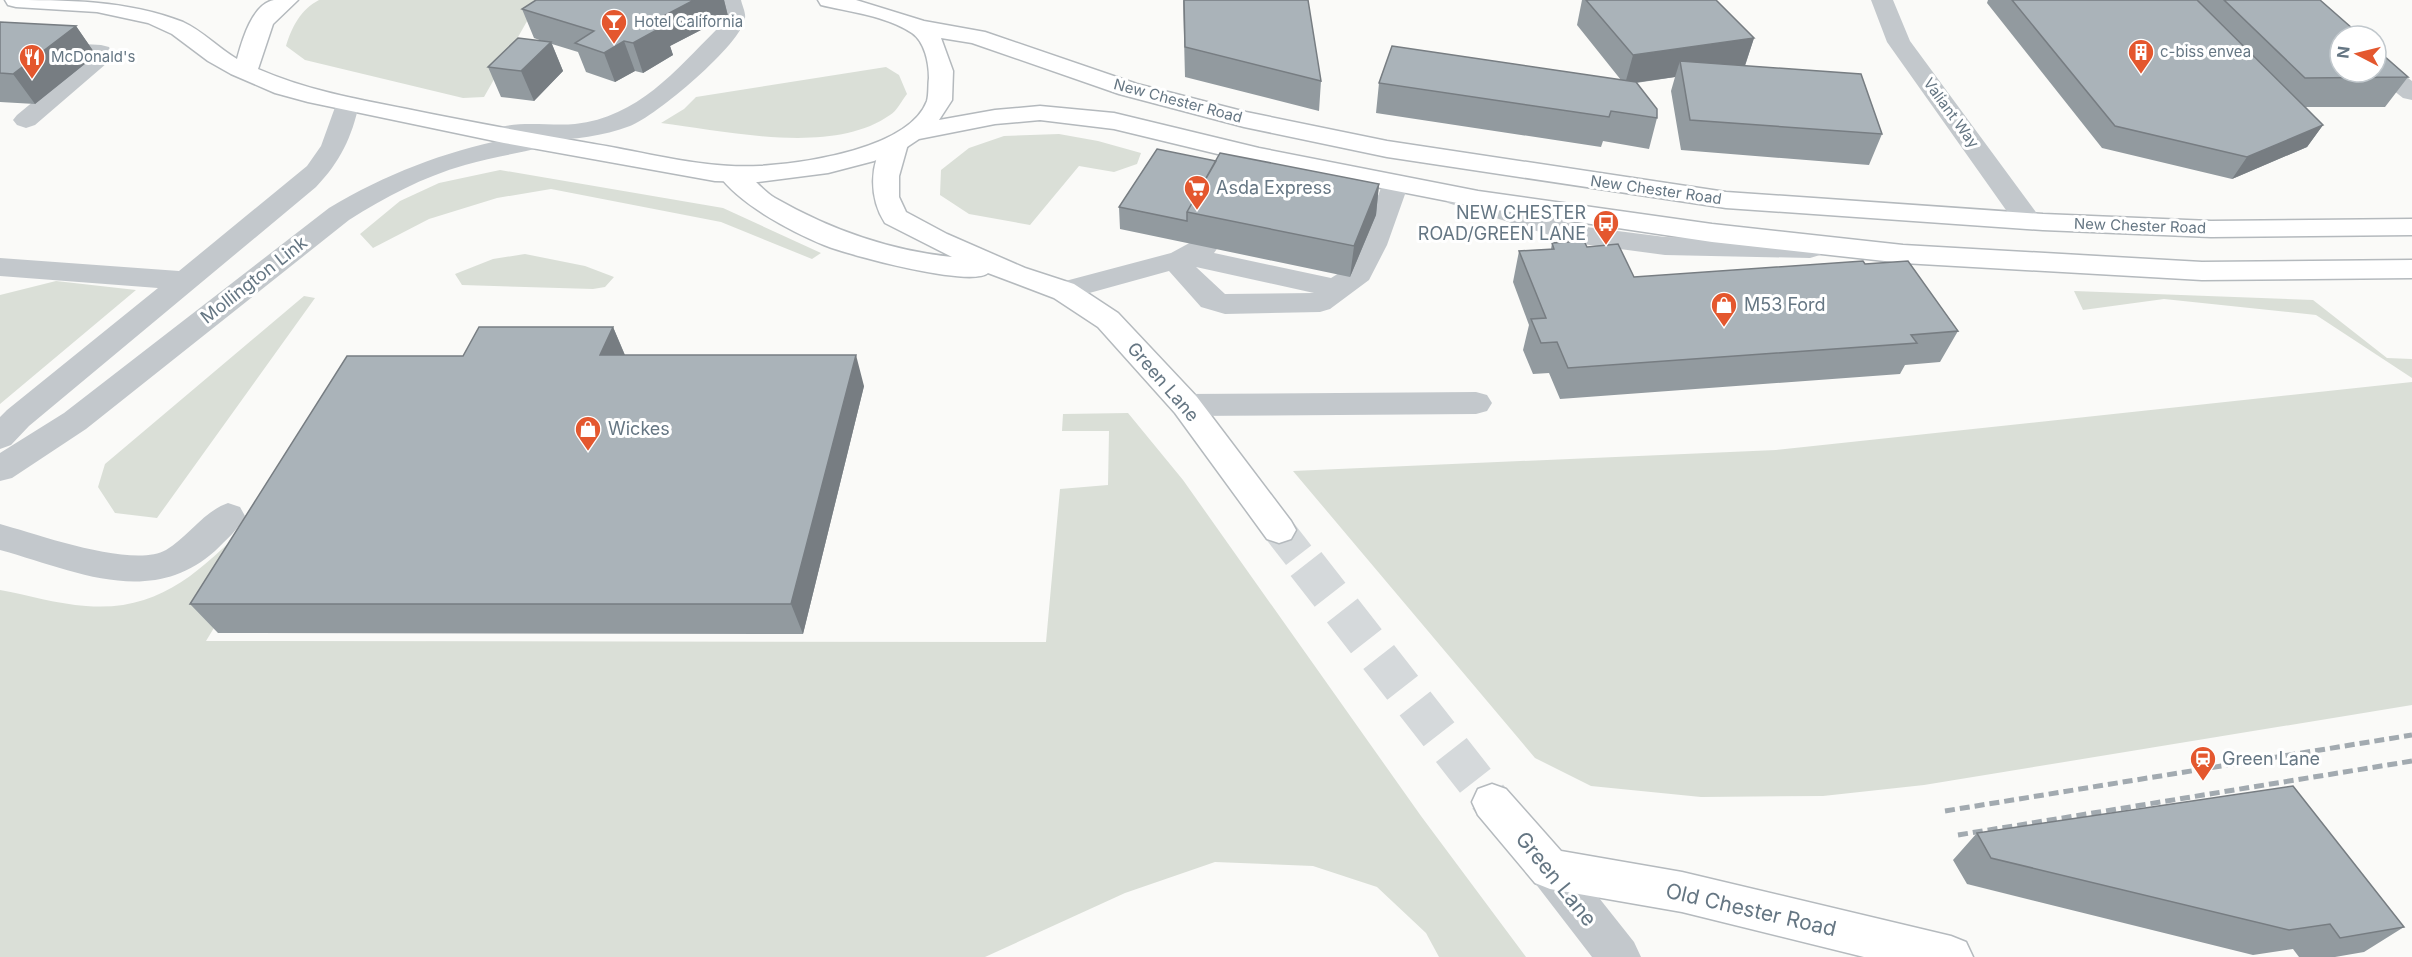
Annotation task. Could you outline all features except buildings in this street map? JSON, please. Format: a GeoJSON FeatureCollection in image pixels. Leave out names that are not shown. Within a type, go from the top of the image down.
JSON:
{"type":"FeatureCollection","features":[{"type":"Feature","properties":{"kind":"main road"},"geometry":{"type":"LineString","coordinates":[[0,0],[11,0]]}},
{"type":"Feature","properties":{"kind":"main road"},"geometry":{"type":"LineString","coordinates":[[16,0],[87,4],[140,14],[177,27],[218,57],[246,70],[254,35],[260,24],[287,0]]}},
{"type":"Feature","properties":{"kind":"main road","name":"New Chester Road"},"geometry":{"type":"LineString","coordinates":[[829,0],[918,27],[977,37],[1128,89],[1244,119],[1387,149],[1726,200],[2028,221],[2211,229],[2412,227]]}},
{"type":"Feature","properties":{"kind":"main road"},"geometry":{"type":"LineString","coordinates":[[906,138],[935,108],[941,92],[943,76],[933,41],[918,27]]}},
{"type":"Feature","properties":{"kind":"main road","name":"New Chester Road"},"geometry":{"type":"LineString","coordinates":[[246,70],[283,87],[347,104],[533,142],[731,174],[780,173],[821,166],[860,158],[906,138],[995,117],[1040,113],[1113,121],[1255,166],[1396,183],[1438,191]]}},
{"type":"Feature","properties":{"kind":"main road","name":"Green Lane"},"geometry":{"type":"LineString","coordinates":[[906,138],[886,176],[886,197],[895,217],[937,240],[1064,291],[1108,321],[1186,405],[1279,530]]}},
{"type":"Feature","properties":{"kind":"main road","name":"Green Lane"},"geometry":{"type":"LineString","coordinates":[[731,174],[763,202],[834,239],[923,263],[1015,273]]}},
{"type":"Feature","properties":{"kind":"main road"},"geometry":{"type":"LineString","coordinates":[[1863,249],[2202,271],[2412,268]]}},
{"type":"Feature","properties":{"kind":"main road","name":"Green Lane"},"geometry":{"type":"LineString","coordinates":[[1492,802],[1550,869]]}},
{"type":"Feature","properties":{"kind":"main road","name":"Old Chester Road"},"geometry":{"type":"LineString","coordinates":[[1550,869],[1682,892],[1952,957]]}},
{"type":"Feature","properties":{"kind":"street"},"geometry":{"type":"LineString","coordinates":[[481,131],[558,132],[616,123],[637,114],[652,104],[728,32],[734,18],[730,0]]}},
{"type":"Feature","properties":{"kind":"street","name":"Valiant Way"},"geometry":{"type":"LineString","coordinates":[[1882,0],[1899,42],[2028,221]]}},
{"type":"Feature","properties":{"kind":"street"},"geometry":{"type":"LineString","coordinates":[[0,46],[101,52],[102,57],[95,64],[26,120]]}},
{"type":"Feature","properties":{"kind":"street"},"geometry":{"type":"LineString","coordinates":[[2388,74],[2412,93]]}},
{"type":"Feature","properties":{"kind":"street"},"geometry":{"type":"LineString","coordinates":[[0,437],[18,418],[307,181],[327,161],[336,147],[347,104]]}},
{"type":"Feature","properties":{"kind":"street","name":"Mollington Link"},"geometry":{"type":"LineString","coordinates":[[0,469],[75,421],[320,228],[372,192],[439,163],[488,149],[533,142]]}},
{"type":"Feature","properties":{"kind":"street"},"geometry":{"type":"LineString","coordinates":[[1181,258],[1211,300],[1225,304],[1320,302],[1361,273],[1396,183]]}},
{"type":"Feature","properties":{"kind":"street"},"geometry":{"type":"LineString","coordinates":[[1438,191],[1575,234],[1665,246],[1863,249]]}},
{"type":"Feature","properties":{"kind":"street"},"geometry":{"type":"LineString","coordinates":[[1294,230],[1373,246]]}},
{"type":"Feature","properties":{"kind":"street"},"geometry":{"type":"LineString","coordinates":[[1064,291],[1181,258],[1228,233]]}},
{"type":"Feature","properties":{"kind":"street"},"geometry":{"type":"LineString","coordinates":[[1181,258],[1331,287],[1348,284]]}},
{"type":"Feature","properties":{"kind":"street"},"geometry":{"type":"LineString","coordinates":[[0,267],[184,281]]}},
{"type":"Feature","properties":{"kind":"street"},"geometry":{"type":"LineString","coordinates":[[1186,405],[1476,403]]}},
{"type":"Feature","properties":{"kind":"street"},"geometry":{"type":"LineString","coordinates":[[0,537],[125,569],[163,567],[202,543],[228,516]]}},
{"type":"Feature","properties":{"kind":"street","name":"Green Lane"},"geometry":{"type":"LineString","coordinates":[[1550,869],[1619,957]]}},
{"type":"Feature","properties":{"kind":"shaded area"},"geometry":{"type":"Polygon","coordinates":[[[319,0],[539,0],[484,97],[463,98],[305,60],[286,46],[298,20],[312,4],[319,0]]]}},
{"type":"Feature","properties":{"kind":"shaded area"},"geometry":{"type":"Polygon","coordinates":[[[886,67],[899,75],[907,94],[890,115],[866,127],[839,135],[809,138],[747,135],[661,123],[684,109],[696,97],[886,67]]]}},
{"type":"Feature","properties":{"kind":"shaded area"},"geometry":{"type":"Polygon","coordinates":[[[1059,134],[1098,141],[1141,153],[1137,164],[1114,172],[1079,166],[1030,225],[969,214],[940,195],[941,170],[969,148],[1004,136],[1059,134]]]}},
{"type":"Feature","properties":{"kind":"shaded area"},"geometry":{"type":"Polygon","coordinates":[[[500,170],[723,208],[821,253],[812,259],[721,222],[551,189],[497,198],[429,219],[373,248],[360,234],[400,201],[439,183],[500,170]]]}},
{"type":"Feature","properties":{"kind":"shaded area"},"geometry":{"type":"Polygon","coordinates":[[[525,254],[585,266],[614,277],[605,287],[593,289],[462,285],[455,274],[493,259],[525,254]]]}},
{"type":"Feature","properties":{"kind":"shaded area"},"geometry":{"type":"Polygon","coordinates":[[[56,281],[136,290],[0,404],[0,295],[56,281]]]}},
{"type":"Feature","properties":{"kind":"shaded area"},"geometry":{"type":"Polygon","coordinates":[[[2074,291],[2313,300],[2387,358],[2412,359],[2412,378],[2316,315],[2164,299],[2083,310],[2074,291]]]}},
{"type":"Feature","properties":{"kind":"shaded area"},"geometry":{"type":"Polygon","coordinates":[[[304,296],[315,298],[157,518],[115,513],[98,487],[105,464],[304,296]]]}},
{"type":"Feature","properties":{"kind":"shaded area"},"geometry":{"type":"Polygon","coordinates":[[[2412,382],[2412,705],[1924,785],[1823,796],[1701,797],[1591,786],[1535,758],[1293,471],[1776,450],[2412,382]]]}},
{"type":"Feature","properties":{"kind":"shaded area"},"geometry":{"type":"Polygon","coordinates":[[[1128,413],[1183,480],[1421,816],[1526,957],[1439,957],[1426,933],[1377,887],[1313,866],[1215,862],[1125,893],[985,957],[0,957],[0,590],[86,606],[112,606],[135,602],[156,595],[194,573],[247,525],[277,524],[206,641],[1046,642],[1060,489],[1108,485],[1109,431],[1062,431],[1063,414],[1128,413]]]}},
{"type":"Feature","properties":{"kind":"tunnel"},"geometry":{"type":"LineString","coordinates":[[1279,530],[1307,566]]}},
{"type":"Feature","properties":{"kind":"tunnel"},"geometry":{"type":"LineString","coordinates":[[1306,564],[1492,802]]}},
{"type":"Feature","properties":{"kind":"railway"},"geometry":{"type":"LineString","coordinates":[[1945,811],[2412,735]]}},
{"type":"Feature","properties":{"kind":"railway"},"geometry":{"type":"LineString","coordinates":[[1958,835],[2412,761]]}},
{"type":"Feature","properties":{"kind":"place","name":"Hotel California"},"geometry":{"type":"Point","coordinates":[614,45]}},
{"type":"Feature","properties":{"kind":"place","name":"c-biss envea"},"geometry":{"type":"Point","coordinates":[2141,75]}},
{"type":"Feature","properties":{"kind":"place","name":"McDonald's"},"geometry":{"type":"Point","coordinates":[32,80]}},
{"type":"Feature","properties":{"kind":"place","name":"Asda Express"},"geometry":{"type":"Point","coordinates":[1197,211]}},
{"type":"Feature","properties":{"kind":"place","name":"NEW CHESTER ROAD/GREEN LANE"},"geometry":{"type":"Point","coordinates":[1606,246]}},
{"type":"Feature","properties":{"kind":"place","name":"M53 Ford"},"geometry":{"type":"Point","coordinates":[1724,328]}},
{"type":"Feature","properties":{"kind":"place","name":"Wickes"},"geometry":{"type":"Point","coordinates":[588,452]}},
{"type":"Feature","properties":{"kind":"place","name":"Green Lane"},"geometry":{"type":"Point","coordinates":[2203,782]}}]}
